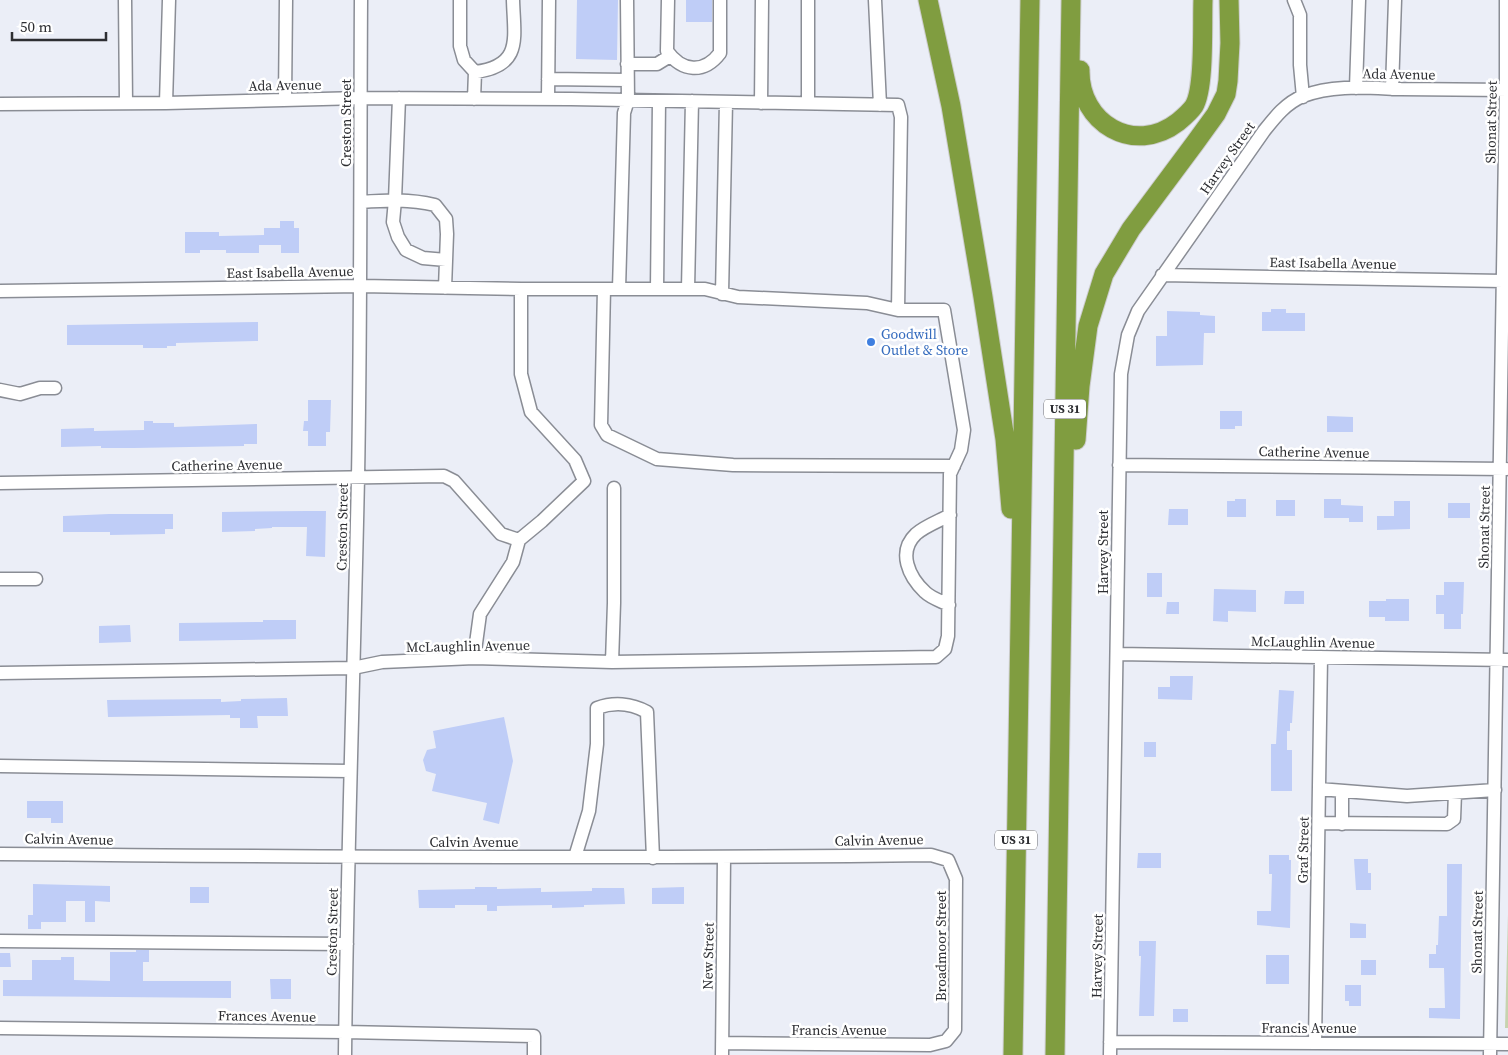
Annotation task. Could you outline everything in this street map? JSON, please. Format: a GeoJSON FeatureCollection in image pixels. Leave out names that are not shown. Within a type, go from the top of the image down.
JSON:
{"type":"FeatureCollection","features":[{"type":"Feature","properties":{"kind":"highway"},"geometry":{"type":"LineString","coordinates":[[928,0],[951,106],[1005,439],[1019,624]]}},
{"type":"Feature","properties":{"kind":"highway","name":"US 31"},"geometry":{"type":"LineString","coordinates":[[1013,1055],[1030,0]]}},
{"type":"Feature","properties":{"kind":"highway","name":"US 31"},"geometry":{"type":"LineString","coordinates":[[1055,1055],[1071,0]]}},
{"type":"Feature","properties":{"kind":"highway"},"geometry":{"type":"LineString","coordinates":[[1080,0],[1080,82],[1083,96],[1100,121],[1112,129],[1126,134],[1142,135],[1156,134],[1172,126],[1194,106],[1201,87],[1203,0]]}},
{"type":"Feature","properties":{"kind":"highway"},"geometry":{"type":"LineString","coordinates":[[1061,626],[1072,556],[1075,457],[1080,386],[1088,326],[1104,274],[1131,229],[1216,114],[1226,94],[1230,43],[1229,0]]}},
{"type":"Feature","properties":{"kind":"street"},"geometry":{"type":"LineString","coordinates":[[125,0],[126,103]]}},
{"type":"Feature","properties":{"kind":"street"},"geometry":{"type":"LineString","coordinates":[[166,103],[168,0]]}},
{"type":"Feature","properties":{"kind":"street"},"geometry":{"type":"LineString","coordinates":[[286,0],[286,100]]}},
{"type":"Feature","properties":{"kind":"street","name":"Creston Street"},"geometry":{"type":"LineString","coordinates":[[345,1055],[361,286],[361,0]]}},
{"type":"Feature","properties":{"kind":"street"},"geometry":{"type":"LineString","coordinates":[[460,0],[460,46],[464,60],[475,72],[474,99]]}},
{"type":"Feature","properties":{"kind":"street"},"geometry":{"type":"LineString","coordinates":[[475,72],[490,70],[504,62],[512,53],[514,43],[513,0]]}},
{"type":"Feature","properties":{"kind":"street"},"geometry":{"type":"LineString","coordinates":[[548,100],[549,0]]}},
{"type":"Feature","properties":{"kind":"street"},"geometry":{"type":"LineString","coordinates":[[619,289],[624,113],[628,100],[627,0]]}},
{"type":"Feature","properties":{"kind":"street"},"geometry":{"type":"LineString","coordinates":[[668,0],[667,52],[680,64],[690,68],[710,65],[720,53],[720,0]]}},
{"type":"Feature","properties":{"kind":"street"},"geometry":{"type":"LineString","coordinates":[[761,103],[762,0]]}},
{"type":"Feature","properties":{"kind":"street"},"geometry":{"type":"LineString","coordinates":[[808,0],[808,103]]}},
{"type":"Feature","properties":{"kind":"street"},"geometry":{"type":"LineString","coordinates":[[875,0],[880,105]]}},
{"type":"Feature","properties":{"kind":"street"},"geometry":{"type":"LineString","coordinates":[[1294,0],[1300,15],[1300,65],[1297,99]]}},
{"type":"Feature","properties":{"kind":"street"},"geometry":{"type":"LineString","coordinates":[[1356,88],[1359,0]]}},
{"type":"Feature","properties":{"kind":"street"},"geometry":{"type":"LineString","coordinates":[[1392,89],[1395,0]]}},
{"type":"Feature","properties":{"kind":"street","name":"Shonat Street"},"geometry":{"type":"LineString","coordinates":[[1490,1050],[1495,790],[1502,660],[1503,281],[1507,90],[1506,0]]}},
{"type":"Feature","properties":{"kind":"street"},"geometry":{"type":"LineString","coordinates":[[627,64],[657,64],[670,56]]}},
{"type":"Feature","properties":{"kind":"street"},"geometry":{"type":"LineString","coordinates":[[548,79],[627,80]]}},
{"type":"Feature","properties":{"kind":"street","name":"Ada Avenue"},"geometry":{"type":"LineString","coordinates":[[1297,99],[1321,91],[1356,88],[1507,90]]}},
{"type":"Feature","properties":{"kind":"street"},"geometry":{"type":"LineString","coordinates":[[399,98],[396,200],[393,222],[398,237],[406,250],[423,258],[446,260]]}},
{"type":"Feature","properties":{"kind":"street","name":"Ada Avenue"},"geometry":{"type":"LineString","coordinates":[[0,104],[399,98],[898,105],[901,117],[898,310]]}},
{"type":"Feature","properties":{"kind":"street","name":"Harvey Street"},"geometry":{"type":"LineString","coordinates":[[1110,1055],[1119,464],[1122,374],[1128,335],[1138,311],[1162,275],[1264,131],[1278,113],[1297,99]]}},
{"type":"Feature","properties":{"kind":"street"},"geometry":{"type":"LineString","coordinates":[[657,289],[659,101]]}},
{"type":"Feature","properties":{"kind":"street"},"geometry":{"type":"LineString","coordinates":[[688,289],[692,101]]}},
{"type":"Feature","properties":{"kind":"street"},"geometry":{"type":"LineString","coordinates":[[722,294],[726,102]]}},
{"type":"Feature","properties":{"kind":"street"},"geometry":{"type":"LineString","coordinates":[[361,202],[410,200],[435,205],[446,219],[445,288]]}},
{"type":"Feature","properties":{"kind":"street","name":"East Isabella Avenue"},"geometry":{"type":"LineString","coordinates":[[1162,275],[1503,281]]}},
{"type":"Feature","properties":{"kind":"street","name":"East Isabella Avenue"},"geometry":{"type":"LineString","coordinates":[[0,291],[361,286],[521,289],[705,289],[738,297],[868,303],[898,310],[944,310],[964,430],[961,450],[954,466]]}},
{"type":"Feature","properties":{"kind":"street"},"geometry":{"type":"LineString","coordinates":[[474,658],[480,614],[513,562],[519,540],[584,482],[576,460],[531,412],[521,374],[521,289]]}},
{"type":"Feature","properties":{"kind":"street"},"geometry":{"type":"LineString","coordinates":[[604,289],[601,425],[607,435],[657,459],[694,463],[733,465],[954,466],[950,474],[950,515],[949,605],[926,593],[907,566],[906,553],[909,542],[917,533],[950,515]]}},
{"type":"Feature","properties":{"kind":"street"},"geometry":{"type":"LineString","coordinates":[[0,390],[20,394],[40,388],[55,388]]}},
{"type":"Feature","properties":{"kind":"street","name":"Catherine Avenue"},"geometry":{"type":"LineString","coordinates":[[1119,464],[1504,469]]}},
{"type":"Feature","properties":{"kind":"street","name":"Catherine Avenue"},"geometry":{"type":"LineString","coordinates":[[0,483],[444,476],[454,481],[501,534],[519,540]]}},
{"type":"Feature","properties":{"kind":"street"},"geometry":{"type":"LineString","coordinates":[[612,662],[614,488]]}},
{"type":"Feature","properties":{"kind":"street"},"geometry":{"type":"LineString","coordinates":[[0,579],[36,579]]}},
{"type":"Feature","properties":{"kind":"street","name":"McLaughlin Avenue"},"geometry":{"type":"LineString","coordinates":[[0,673],[353,668],[382,662],[474,658],[612,662],[936,657],[945,649],[948,636],[949,605]]}},
{"type":"Feature","properties":{"kind":"street","name":"McLaughlin Avenue"},"geometry":{"type":"LineString","coordinates":[[1117,654],[1502,660]]}},
{"type":"Feature","properties":{"kind":"street","name":"Graf Street"},"geometry":{"type":"LineString","coordinates":[[1315,1043],[1321,657]]}},
{"type":"Feature","properties":{"kind":"street"},"geometry":{"type":"LineString","coordinates":[[575,857],[589,811],[598,744],[596,708],[606,704],[622,704],[638,707],[647,712],[653,858]]}},
{"type":"Feature","properties":{"kind":"street"},"geometry":{"type":"LineString","coordinates":[[0,766],[350,771]]}},
{"type":"Feature","properties":{"kind":"street"},"geometry":{"type":"LineString","coordinates":[[1319,789],[1407,796],[1495,790]]}},
{"type":"Feature","properties":{"kind":"street"},"geometry":{"type":"LineString","coordinates":[[1342,791],[1342,824]]}},
{"type":"Feature","properties":{"kind":"street"},"geometry":{"type":"LineString","coordinates":[[1319,823],[1447,824],[1454,819],[1455,793]]}},
{"type":"Feature","properties":{"kind":"street","name":"Calvin Avenue"},"geometry":{"type":"LineString","coordinates":[[0,854],[348,858],[724,858],[931,855],[948,860]]}},
{"type":"Feature","properties":{"kind":"street","name":"New Street"},"geometry":{"type":"LineString","coordinates":[[722,1049],[724,858]]}},
{"type":"Feature","properties":{"kind":"street","name":"Broadmoor Street"},"geometry":{"type":"LineString","coordinates":[[948,860],[956,879],[955,1030],[952,1034]]}},
{"type":"Feature","properties":{"kind":"street"},"geometry":{"type":"LineString","coordinates":[[0,941],[347,944]]}},
{"type":"Feature","properties":{"kind":"street","name":"Frances Avenue"},"geometry":{"type":"LineString","coordinates":[[0,1028],[534,1036],[534,1055]]}},
{"type":"Feature","properties":{"kind":"street","name":"Francis Avenue"},"geometry":{"type":"LineString","coordinates":[[722,1049],[930,1045],[946,1041],[952,1034]]}},
{"type":"Feature","properties":{"kind":"street","name":"Francis Avenue"},"geometry":{"type":"LineString","coordinates":[[1110,1042],[1315,1043],[1490,1050],[1508,1044]]}},
{"type":"Feature","properties":{"kind":"green space"},"geometry":{"type":"Polygon","coordinates":[[[1508,914],[1508,1028],[1505,1028],[1508,914]]]}},
{"type":"Feature","properties":{"kind":"building"},"geometry":{"type":"Polygon","coordinates":[[[577,0],[618,0],[617,60],[576,59],[577,0]]]}},
{"type":"Feature","properties":{"kind":"building"},"geometry":{"type":"Polygon","coordinates":[[[686,0],[712,0],[712,22],[686,22],[686,0]]]}},
{"type":"Feature","properties":{"kind":"building"},"geometry":{"type":"Polygon","coordinates":[[[280,221],[294,221],[294,228],[299,228],[299,253],[281,253],[281,245],[259,245],[259,253],[226,253],[226,250],[200,250],[200,253],[185,253],[185,232],[219,232],[219,236],[264,235],[264,228],[280,228],[280,221]]]}},
{"type":"Feature","properties":{"kind":"building"},"geometry":{"type":"Polygon","coordinates":[[[1271,309],[1286,309],[1286,313],[1305,313],[1305,331],[1262,331],[1262,312],[1271,312],[1271,309]]]}},
{"type":"Feature","properties":{"kind":"building"},"geometry":{"type":"Polygon","coordinates":[[[1167,311],[1200,312],[1200,315],[1215,316],[1215,333],[1204,333],[1203,365],[1156,366],[1156,336],[1167,336],[1167,311]]]}},
{"type":"Feature","properties":{"kind":"building"},"geometry":{"type":"Polygon","coordinates":[[[258,322],[258,341],[176,343],[176,346],[167,346],[167,348],[143,348],[143,345],[67,345],[67,325],[258,322]]]}},
{"type":"Feature","properties":{"kind":"building"},"geometry":{"type":"Polygon","coordinates":[[[308,400],[331,400],[330,432],[326,432],[326,446],[308,446],[308,431],[303,431],[304,421],[308,421],[308,400]]]}},
{"type":"Feature","properties":{"kind":"building"},"geometry":{"type":"Polygon","coordinates":[[[1220,411],[1242,411],[1242,426],[1235,426],[1235,429],[1220,429],[1220,411]]]}},
{"type":"Feature","properties":{"kind":"building"},"geometry":{"type":"Polygon","coordinates":[[[1327,416],[1353,417],[1353,432],[1327,432],[1327,416]]]}},
{"type":"Feature","properties":{"kind":"building"},"geometry":{"type":"Polygon","coordinates":[[[144,421],[174,423],[174,427],[257,424],[257,444],[244,444],[244,446],[134,448],[101,448],[101,446],[61,447],[61,429],[94,428],[94,431],[144,430],[144,421]]]}},
{"type":"Feature","properties":{"kind":"building"},"geometry":{"type":"Polygon","coordinates":[[[1235,499],[1246,499],[1246,517],[1227,517],[1227,501],[1235,501],[1235,499]]]}},
{"type":"Feature","properties":{"kind":"building"},"geometry":{"type":"Polygon","coordinates":[[[1324,499],[1341,499],[1341,505],[1363,506],[1363,522],[1349,522],[1349,518],[1324,518],[1324,499]]]}},
{"type":"Feature","properties":{"kind":"building"},"geometry":{"type":"Polygon","coordinates":[[[1276,500],[1295,500],[1295,516],[1276,516],[1276,500]]]}},
{"type":"Feature","properties":{"kind":"building"},"geometry":{"type":"Polygon","coordinates":[[[1394,501],[1410,501],[1410,529],[1377,530],[1377,516],[1394,516],[1394,501]]]}},
{"type":"Feature","properties":{"kind":"building"},"geometry":{"type":"Polygon","coordinates":[[[1448,503],[1470,503],[1470,518],[1448,518],[1448,503]]]}},
{"type":"Feature","properties":{"kind":"building"},"geometry":{"type":"Polygon","coordinates":[[[1169,509],[1188,509],[1188,525],[1168,525],[1169,509]]]}},
{"type":"Feature","properties":{"kind":"building"},"geometry":{"type":"Polygon","coordinates":[[[326,511],[325,557],[306,556],[307,527],[272,527],[255,529],[255,531],[222,532],[222,512],[326,511]]]}},
{"type":"Feature","properties":{"kind":"building"},"geometry":{"type":"Polygon","coordinates":[[[173,514],[173,529],[165,529],[165,534],[110,535],[110,532],[63,532],[63,516],[173,514]]]}},
{"type":"Feature","properties":{"kind":"building"},"geometry":{"type":"Polygon","coordinates":[[[1147,573],[1162,573],[1162,597],[1147,597],[1147,573]]]}},
{"type":"Feature","properties":{"kind":"building"},"geometry":{"type":"Polygon","coordinates":[[[1444,582],[1464,582],[1461,629],[1444,629],[1444,614],[1436,614],[1436,595],[1444,595],[1444,582]]]}},
{"type":"Feature","properties":{"kind":"building"},"geometry":{"type":"Polygon","coordinates":[[[1214,589],[1256,590],[1256,612],[1228,611],[1228,622],[1213,621],[1214,589]]]}},
{"type":"Feature","properties":{"kind":"building"},"geometry":{"type":"Polygon","coordinates":[[[1285,591],[1304,591],[1304,604],[1284,604],[1285,591]]]}},
{"type":"Feature","properties":{"kind":"building"},"geometry":{"type":"Polygon","coordinates":[[[1386,599],[1409,599],[1409,621],[1385,621],[1385,617],[1369,617],[1369,601],[1386,601],[1386,599]]]}},
{"type":"Feature","properties":{"kind":"building"},"geometry":{"type":"Polygon","coordinates":[[[1167,602],[1179,602],[1179,614],[1166,614],[1167,602]]]}},
{"type":"Feature","properties":{"kind":"building"},"geometry":{"type":"Polygon","coordinates":[[[263,620],[296,620],[296,639],[179,641],[179,623],[263,622],[263,620]]]}},
{"type":"Feature","properties":{"kind":"building"},"geometry":{"type":"Polygon","coordinates":[[[130,625],[131,642],[99,643],[99,626],[130,625]]]}},
{"type":"Feature","properties":{"kind":"building"},"geometry":{"type":"Polygon","coordinates":[[[1170,676],[1193,676],[1192,700],[1158,699],[1158,687],[1170,687],[1170,676]]]}},
{"type":"Feature","properties":{"kind":"building"},"geometry":{"type":"Polygon","coordinates":[[[1279,690],[1294,691],[1292,723],[1290,723],[1290,731],[1287,731],[1287,750],[1292,750],[1292,791],[1271,791],[1271,744],[1276,744],[1279,690]]]}},
{"type":"Feature","properties":{"kind":"building"},"geometry":{"type":"Polygon","coordinates":[[[287,698],[288,716],[257,716],[258,728],[240,728],[240,718],[230,718],[230,715],[108,717],[107,700],[221,699],[221,702],[241,701],[241,699],[287,698]]]}},
{"type":"Feature","properties":{"kind":"building"},"geometry":{"type":"Polygon","coordinates":[[[504,717],[513,761],[499,824],[483,820],[487,803],[432,791],[436,774],[426,771],[423,760],[427,750],[436,748],[433,731],[504,717]]]}},
{"type":"Feature","properties":{"kind":"building"},"geometry":{"type":"Polygon","coordinates":[[[1144,742],[1156,742],[1156,757],[1144,757],[1144,742]]]}},
{"type":"Feature","properties":{"kind":"building"},"geometry":{"type":"Polygon","coordinates":[[[27,801],[63,801],[63,823],[51,823],[51,818],[27,818],[27,801]]]}},
{"type":"Feature","properties":{"kind":"building"},"geometry":{"type":"Polygon","coordinates":[[[1138,853],[1161,853],[1161,868],[1137,868],[1138,853]]]}},
{"type":"Feature","properties":{"kind":"building"},"geometry":{"type":"Polygon","coordinates":[[[1269,855],[1289,855],[1289,860],[1291,860],[1290,928],[1257,925],[1257,911],[1271,911],[1272,874],[1269,874],[1269,855]]]}},
{"type":"Feature","properties":{"kind":"building"},"geometry":{"type":"Polygon","coordinates":[[[1354,859],[1368,859],[1368,873],[1371,873],[1371,890],[1356,890],[1354,859]]]}},
{"type":"Feature","properties":{"kind":"building"},"geometry":{"type":"Polygon","coordinates":[[[1447,864],[1462,864],[1460,1019],[1429,1018],[1429,1008],[1445,1008],[1444,968],[1429,968],[1429,954],[1436,954],[1439,916],[1447,916],[1447,864]]]}},
{"type":"Feature","properties":{"kind":"building"},"geometry":{"type":"Polygon","coordinates":[[[33,884],[110,886],[110,902],[95,901],[95,922],[85,922],[85,901],[66,901],[66,922],[41,922],[41,929],[28,929],[28,915],[33,915],[33,884]]]}},
{"type":"Feature","properties":{"kind":"building"},"geometry":{"type":"Polygon","coordinates":[[[190,887],[209,887],[209,903],[190,903],[190,887]]]}},
{"type":"Feature","properties":{"kind":"building"},"geometry":{"type":"Polygon","coordinates":[[[475,887],[497,887],[497,889],[541,888],[541,892],[592,891],[592,888],[624,888],[625,904],[552,908],[552,905],[497,906],[497,911],[487,911],[487,905],[455,905],[455,908],[419,908],[418,890],[475,889],[475,887]]]}},
{"type":"Feature","properties":{"kind":"building"},"geometry":{"type":"Polygon","coordinates":[[[684,887],[684,904],[652,904],[652,888],[684,887]]]}},
{"type":"Feature","properties":{"kind":"building"},"geometry":{"type":"Polygon","coordinates":[[[1350,923],[1366,924],[1366,938],[1350,938],[1350,923]]]}},
{"type":"Feature","properties":{"kind":"building"},"geometry":{"type":"Polygon","coordinates":[[[1139,941],[1156,941],[1154,1016],[1139,1016],[1141,956],[1139,956],[1139,941]]]}},
{"type":"Feature","properties":{"kind":"building"},"geometry":{"type":"Polygon","coordinates":[[[136,950],[149,950],[149,962],[143,962],[143,981],[231,981],[231,998],[3,996],[3,980],[32,980],[32,960],[61,960],[61,957],[74,957],[74,980],[110,981],[110,952],[136,952],[136,950]]]}},
{"type":"Feature","properties":{"kind":"building"},"geometry":{"type":"Polygon","coordinates":[[[0,953],[10,953],[11,967],[0,967],[0,953]]]}},
{"type":"Feature","properties":{"kind":"building"},"geometry":{"type":"Polygon","coordinates":[[[1266,955],[1289,955],[1289,984],[1266,984],[1266,955]]]}},
{"type":"Feature","properties":{"kind":"building"},"geometry":{"type":"Polygon","coordinates":[[[1361,960],[1376,960],[1376,975],[1361,975],[1361,960]]]}},
{"type":"Feature","properties":{"kind":"building"},"geometry":{"type":"Polygon","coordinates":[[[270,979],[291,979],[291,999],[271,999],[270,979]]]}},
{"type":"Feature","properties":{"kind":"building"},"geometry":{"type":"Polygon","coordinates":[[[1345,985],[1361,985],[1361,1006],[1349,1006],[1349,1001],[1345,1001],[1345,985]]]}},
{"type":"Feature","properties":{"kind":"building"},"geometry":{"type":"Polygon","coordinates":[[[1173,1009],[1188,1009],[1188,1022],[1173,1022],[1173,1009]]]}},
{"type":"Feature","properties":{"kind":"place","name":"Goodwill Outlet & Store"},"geometry":{"type":"Point","coordinates":[871,342]}}]}
